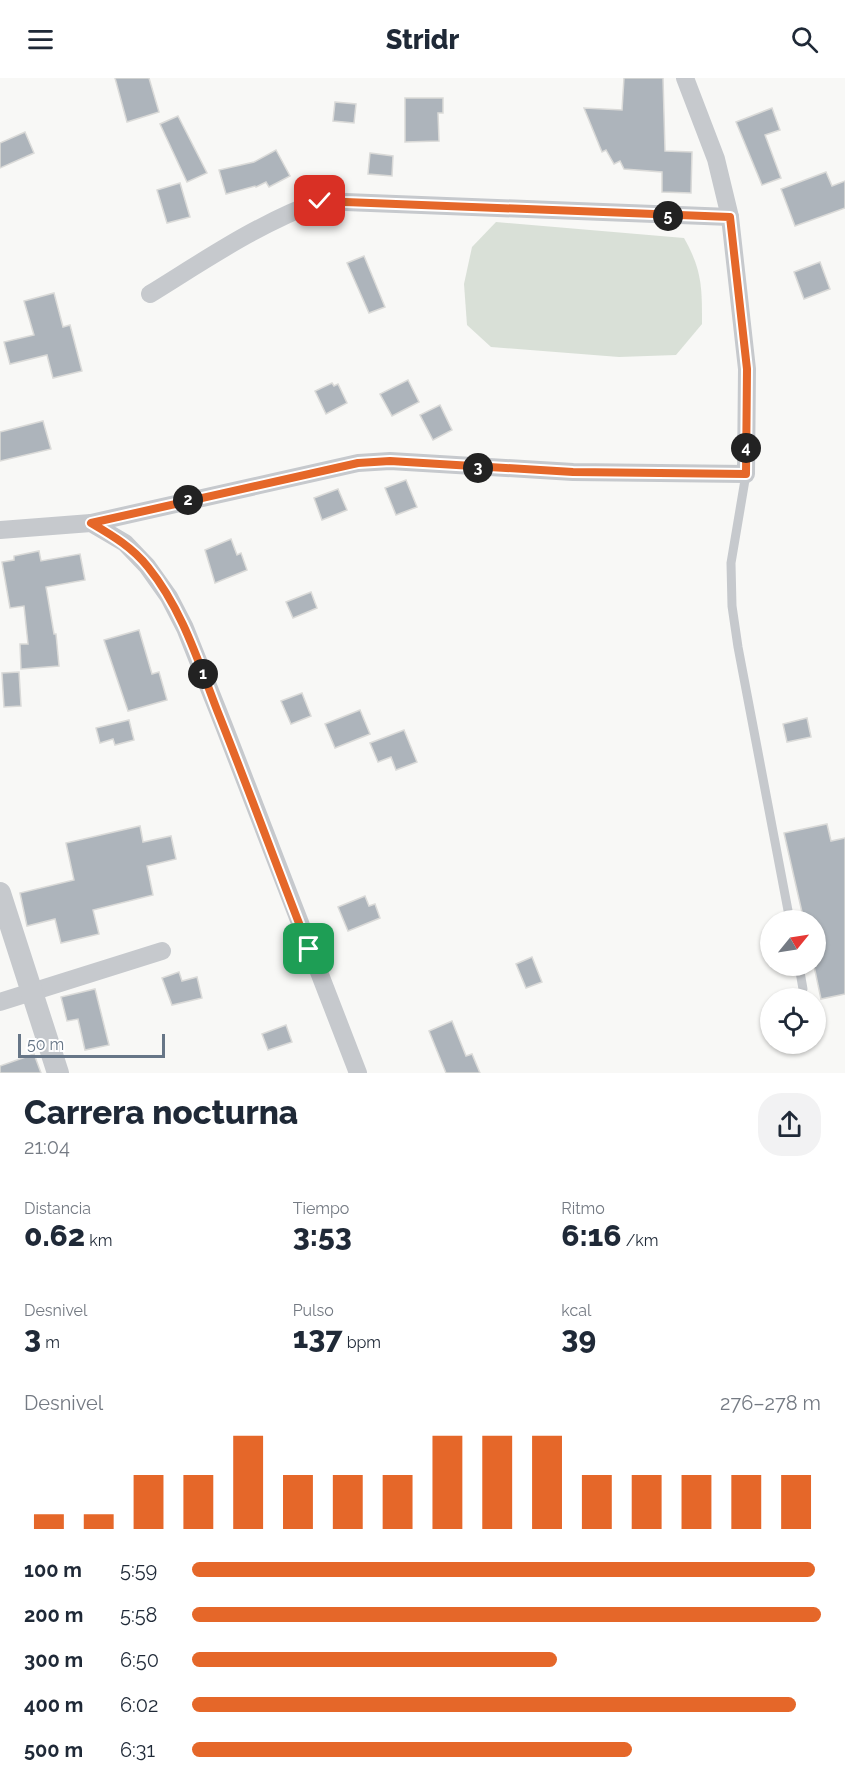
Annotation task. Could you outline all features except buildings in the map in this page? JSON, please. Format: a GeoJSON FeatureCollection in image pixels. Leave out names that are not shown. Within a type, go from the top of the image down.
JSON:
{"type":"FeatureCollection","features":[{"type":"Feature","properties":{"kind":"street"},"geometry":{"type":"LineString","coordinates":[[0,530],[91,523],[358,463],[390,461],[539,471],[746,474],[747,369],[730,217],[716,159],[685,78]]}},
{"type":"Feature","properties":{"kind":"street"},"geometry":{"type":"LineString","coordinates":[[150,294],[224,248],[296,210],[320,201],[730,217]]}},
{"type":"Feature","properties":{"kind":"street"},"geometry":{"type":"LineString","coordinates":[[91,523],[125,543],[147,567],[169,597],[185,628],[358,1073]]}},
{"type":"Feature","properties":{"kind":"street"},"geometry":{"type":"LineString","coordinates":[[0,893],[58,1073]]}},
{"type":"Feature","properties":{"kind":"street"},"geometry":{"type":"LineString","coordinates":[[0,1002],[162,951]]}},
{"type":"Feature","properties":{"kind":"lane"},"geometry":{"type":"LineString","coordinates":[[746,474],[731,563],[732,606],[788,910]]}},
{"type":"Feature","properties":{"kind":"shaded area"},"geometry":{"type":"Polygon","coordinates":[[[496,222],[684,238],[700,279],[702,324],[676,355],[619,357],[491,347],[467,325],[464,284],[472,247],[496,222]]]}},
{"type":"Feature","properties":{"kind":"route"},"geometry":{"type":"LineString","coordinates":[[309,949],[185,628],[169,597],[147,567],[125,543],[91,523],[358,463],[390,461],[573,472],[657,471],[746,474],[747,369],[730,217],[705,218],[320,201]]}}]}
